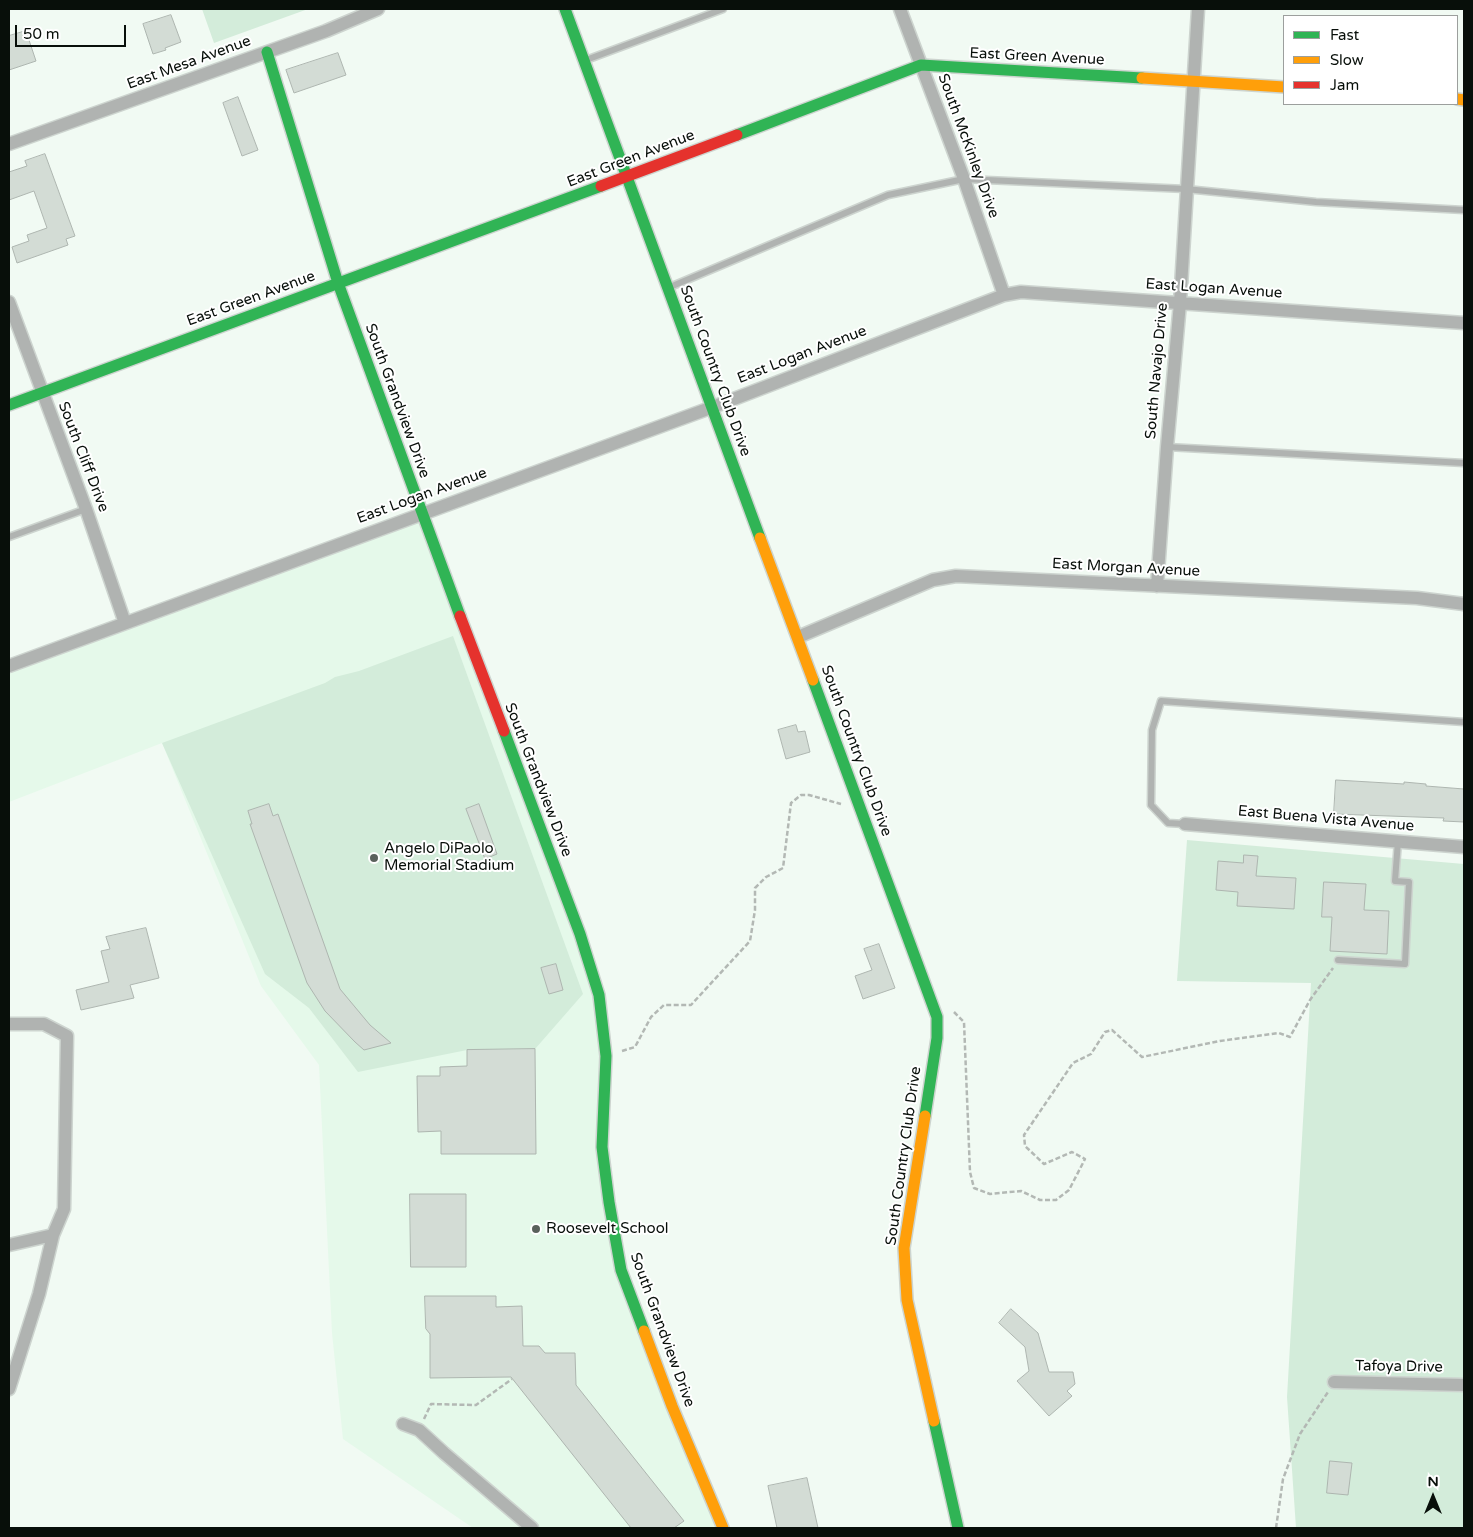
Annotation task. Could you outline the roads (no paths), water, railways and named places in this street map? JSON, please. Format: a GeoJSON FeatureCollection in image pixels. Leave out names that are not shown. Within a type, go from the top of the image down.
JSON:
{"type":"FeatureCollection","features":[{"type":"Feature","properties":{"kind":"street","name":"East Mesa Avenue"},"geometry":{"type":"LineString","coordinates":[[9,144],[326,31],[378,9]]}},
{"type":"Feature","properties":{"kind":"street","name":"South Country Club Drive"},"geometry":{"type":"LineString","coordinates":[[565,9],[798,636],[937,1017],[937,1038],[904,1248],[907,1300],[958,1528]]}},
{"type":"Feature","properties":{"kind":"street","name":"South McKinley Drive"},"geometry":{"type":"LineString","coordinates":[[900,9],[964,179],[1004,295]]}},
{"type":"Feature","properties":{"kind":"street","name":"South Navajo Drive"},"geometry":{"type":"LineString","coordinates":[[1157,586],[1180,303],[1192,81],[1198,9]]}},
{"type":"Feature","properties":{"kind":"street","name":"South Grandview Drive"},"geometry":{"type":"LineString","coordinates":[[267,52],[338,283],[422,514],[580,934],[599,995],[606,1056],[602,1147],[621,1270],[672,1406],[723,1528]]}},
{"type":"Feature","properties":{"kind":"street","name":"East Green Avenue"},"geometry":{"type":"LineString","coordinates":[[9,405],[627,177],[921,66],[1283,87]]}},
{"type":"Feature","properties":{"kind":"street","name":"East Logan Avenue"},"geometry":{"type":"LineString","coordinates":[[9,666],[712,407],[1004,295],[1021,292],[1464,323]]}},
{"type":"Feature","properties":{"kind":"street","name":"South Cliff Drive"},"geometry":{"type":"LineString","coordinates":[[9,302],[41,393],[86,508],[125,624]]}},
{"type":"Feature","properties":{"kind":"street","name":"East Morgan Avenue"},"geometry":{"type":"LineString","coordinates":[[798,636],[933,580],[956,576],[1417,598],[1464,604]]}},
{"type":"Feature","properties":{"kind":"street","name":"East Buena Vista Avenue"},"geometry":{"type":"LineString","coordinates":[[1186,824],[1464,847]]}},
{"type":"Feature","properties":{"kind":"street"},"geometry":{"type":"LineString","coordinates":[[9,1024],[44,1024],[67,1036],[64,1209],[53,1235],[39,1294],[9,1389]]}},
{"type":"Feature","properties":{"kind":"street"},"geometry":{"type":"LineString","coordinates":[[9,1245],[53,1235]]}},
{"type":"Feature","properties":{"kind":"street","name":"Tafoya Drive"},"geometry":{"type":"LineString","coordinates":[[1334,1382],[1464,1385]]}},
{"type":"Feature","properties":{"kind":"street"},"geometry":{"type":"LineString","coordinates":[[403,1424],[419,1430],[532,1528]]}},
{"type":"Feature","properties":{"kind":"lane"},"geometry":{"type":"LineString","coordinates":[[584,61],[723,9]]}},
{"type":"Feature","properties":{"kind":"lane"},"geometry":{"type":"LineString","coordinates":[[668,288],[888,195],[964,179],[1186,189],[1316,202],[1464,210]]}},
{"type":"Feature","properties":{"kind":"lane"},"geometry":{"type":"LineString","coordinates":[[1167,447],[1464,463]]}},
{"type":"Feature","properties":{"kind":"lane"},"geometry":{"type":"LineString","coordinates":[[9,537],[86,508]]}},
{"type":"Feature","properties":{"kind":"lane"},"geometry":{"type":"LineString","coordinates":[[1186,824],[1168,823],[1151,805],[1152,730],[1161,701],[1464,722]]}},
{"type":"Feature","properties":{"kind":"lane"},"geometry":{"type":"LineString","coordinates":[[1338,960],[1405,964],[1409,882],[1395,881],[1398,841]]}},
{"type":"Feature","properties":{"kind":"place","name":"Angelo DiPaolo Memorial Stadium"},"geometry":{"type":"Point","coordinates":[374,858]}},
{"type":"Feature","properties":{"kind":"place","name":"Roosevelt School"},"geometry":{"type":"Point","coordinates":[536,1229]}}]}
